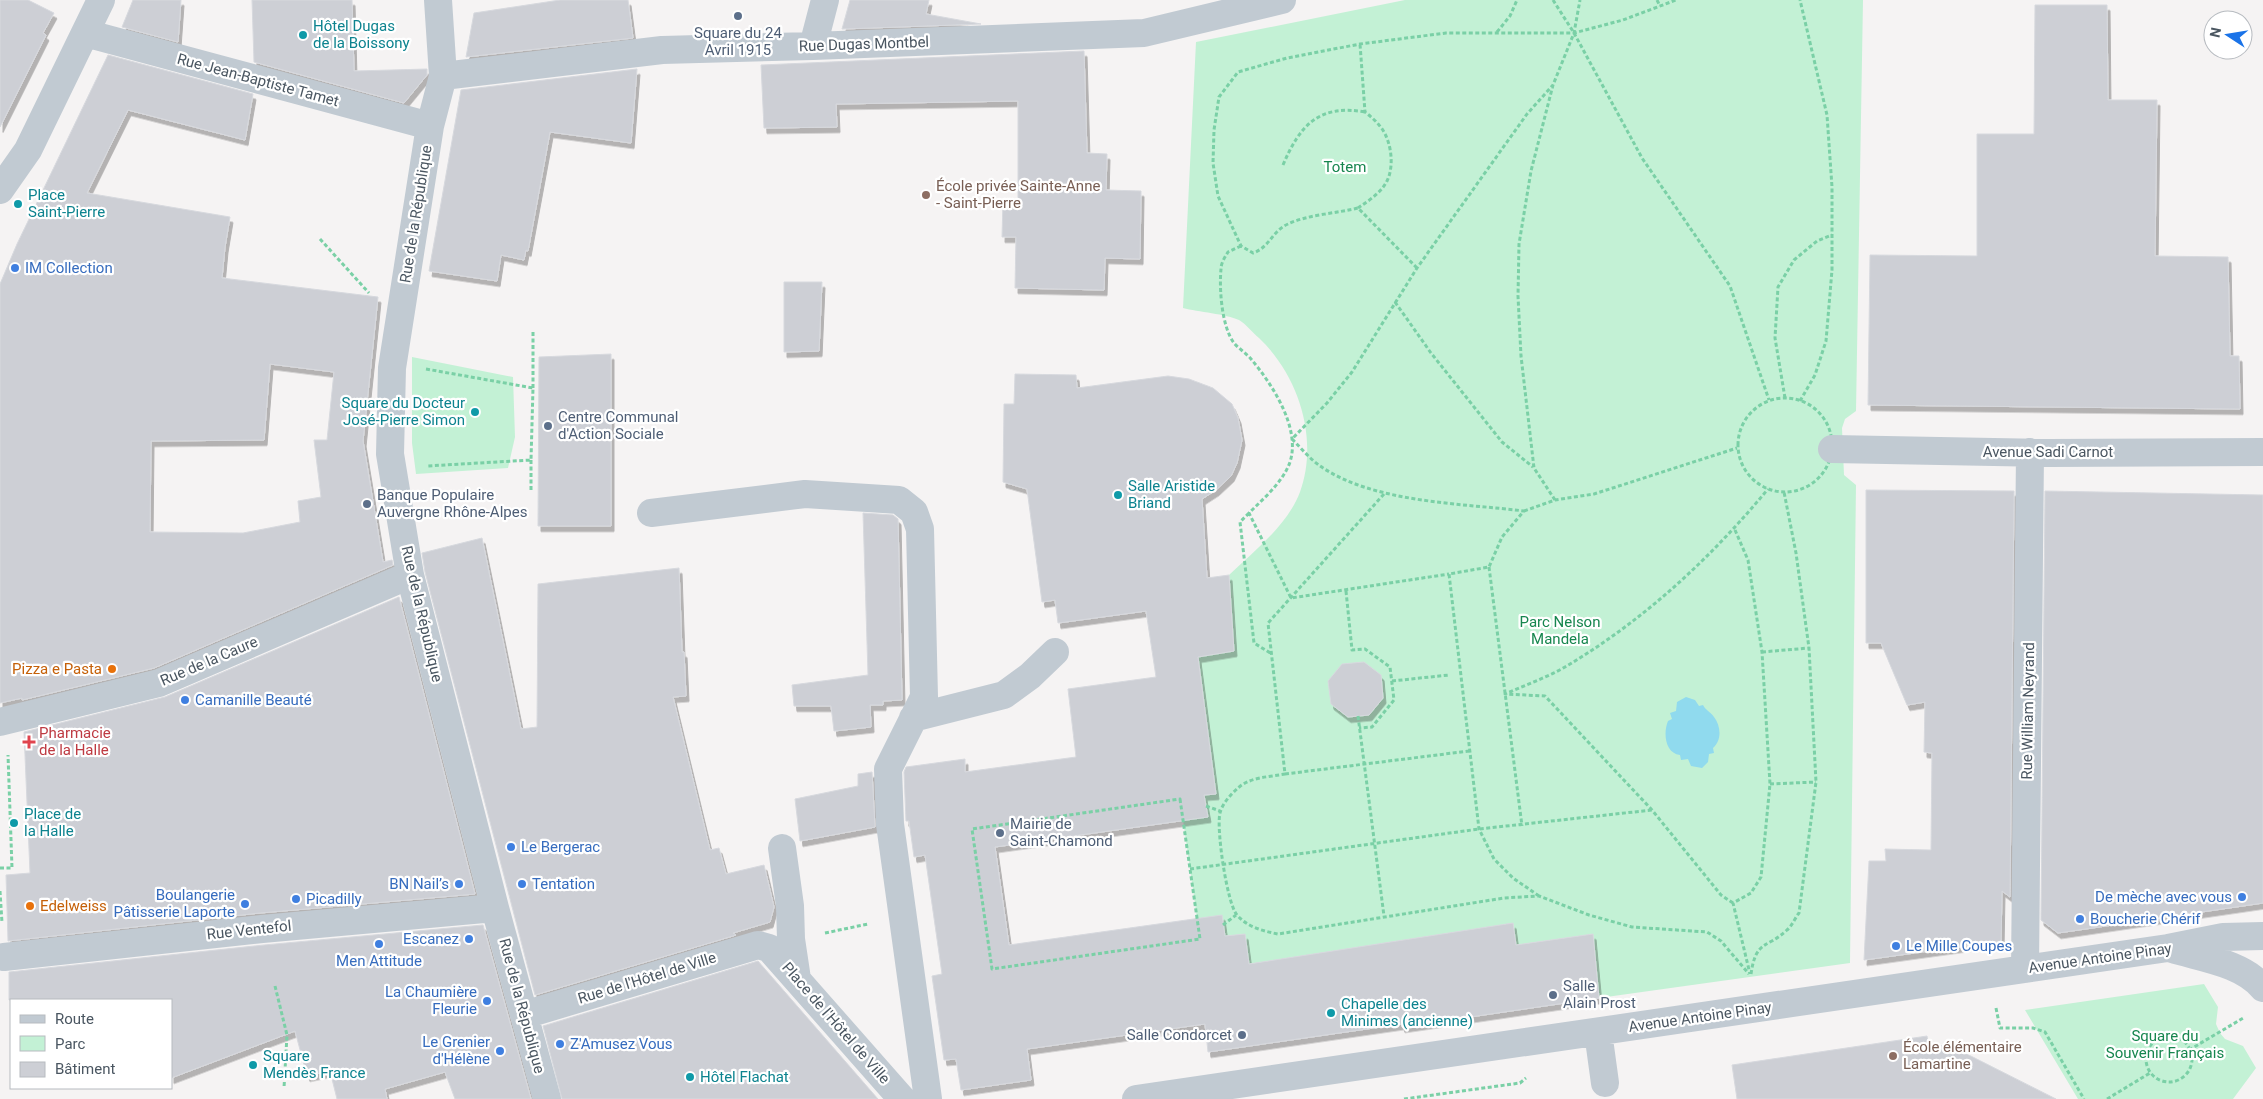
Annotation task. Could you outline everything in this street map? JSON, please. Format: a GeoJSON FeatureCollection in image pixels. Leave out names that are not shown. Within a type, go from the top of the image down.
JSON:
{"type":"FeatureCollection","features":[{"type":"Feature","properties":{"kind":"street"},"geometry":{"type":"LineString","coordinates":[[0,190],[28,150],[40,128],[101,0]]}},
{"type":"Feature","properties":{"kind":"street","name":"Rue de la République"},"geometry":{"type":"LineString","coordinates":[[438,0],[443,76],[430,126],[392,368],[390,454],[410,575],[495,908],[547,1099]]}},
{"type":"Feature","properties":{"kind":"street"},"geometry":{"type":"LineString","coordinates":[[813,46],[825,0]]}},
{"type":"Feature","properties":{"kind":"street","name":"Rue Dugas Montbel"},"geometry":{"type":"LineString","coordinates":[[443,76],[662,50],[1144,33],[1282,0]]}},
{"type":"Feature","properties":{"kind":"street","name":"Rue Jean-Baptiste Tamet"},"geometry":{"type":"LineString","coordinates":[[85,33],[430,126]]}},
{"type":"Feature","properties":{"kind":"street","name":"Avenue Sadi Carnot"},"geometry":{"type":"LineString","coordinates":[[1832,449],[2030,452],[2263,452]]}},
{"type":"Feature","properties":{"kind":"street","name":"Rue William Neyrand"},"geometry":{"type":"LineString","coordinates":[[2026,969],[2030,452]]}},
{"type":"Feature","properties":{"kind":"street"},"geometry":{"type":"LineString","coordinates":[[651,512],[805,494],[899,500],[914,512],[920,529],[924,697],[888,769],[890,815],[928,1099]]}},
{"type":"Feature","properties":{"kind":"street","name":"Rue de la Caure"},"geometry":{"type":"LineString","coordinates":[[0,722],[159,683],[410,575]]}},
{"type":"Feature","properties":{"kind":"street"},"geometry":{"type":"LineString","coordinates":[[914,718],[1004,695],[1030,676],[1055,652]]}},
{"type":"Feature","properties":{"kind":"street"},"geometry":{"type":"LineString","coordinates":[[782,848],[797,979]]}},
{"type":"Feature","properties":{"kind":"street","name":"Rue Ventefol"},"geometry":{"type":"LineString","coordinates":[[4,957],[262,929],[495,908]]}},
{"type":"Feature","properties":{"kind":"street","name":"Avenue Antoine Pinay"},"geometry":{"type":"LineString","coordinates":[[1136,1099],[2168,948],[2223,937],[2263,936]]}},
{"type":"Feature","properties":{"kind":"street","name":"Rue de l'Hôtel de Ville"},"geometry":{"type":"LineString","coordinates":[[524,1015],[758,945],[769,948]]}},
{"type":"Feature","properties":{"kind":"street","name":"Place de l'Hôtel de Ville"},"geometry":{"type":"LineString","coordinates":[[769,948],[902,1099]]}},
{"type":"Feature","properties":{"kind":"street"},"geometry":{"type":"LineString","coordinates":[[2168,948],[2232,968],[2254,978],[2263,988]]}},
{"type":"Feature","properties":{"kind":"street"},"geometry":{"type":"LineString","coordinates":[[1598,1032],[1605,1083]]}},
{"type":"Feature","properties":{"kind":"path"},"geometry":{"type":"LineString","coordinates":[[1497,32],[1510,16],[1517,0]]}},
{"type":"Feature","properties":{"kind":"path"},"geometry":{"type":"LineString","coordinates":[[1553,0],[1574,33],[1642,158],[1730,286],[1769,400]]}},
{"type":"Feature","properties":{"kind":"path"},"geometry":{"type":"LineString","coordinates":[[1534,468],[1521,356],[1518,296],[1519,244],[1531,171],[1553,84],[1574,33],[1580,0]]}},
{"type":"Feature","properties":{"kind":"path"},"geometry":{"type":"LineString","coordinates":[[1657,0],[1660,6]]}},
{"type":"Feature","properties":{"kind":"path"},"geometry":{"type":"LineString","coordinates":[[1283,165],[1293,141],[1308,122],[1326,113],[1347,109],[1365,112],[1381,126],[1389,144],[1391,164],[1387,182],[1372,198],[1358,208],[1288,223],[1273,234],[1263,249],[1253,253],[1241,246],[1218,196],[1213,163],[1214,130],[1219,97],[1238,72],[1287,58],[1360,44],[1446,33],[1574,33],[1623,20],[1676,0]]}},
{"type":"Feature","properties":{"kind":"path"},"geometry":{"type":"LineString","coordinates":[[1800,0],[1827,115],[1832,187],[1832,270],[1826,341],[1815,375],[1800,401]]}},
{"type":"Feature","properties":{"kind":"path"},"geometry":{"type":"LineString","coordinates":[[1360,44],[1365,112]]}},
{"type":"Feature","properties":{"kind":"path"},"geometry":{"type":"LineString","coordinates":[[1292,439],[1327,403],[1352,372],[1417,268],[1527,114],[1553,84]]}},
{"type":"Feature","properties":{"kind":"path"},"geometry":{"type":"LineString","coordinates":[[1358,208],[1417,268]]}},
{"type":"Feature","properties":{"kind":"path"},"geometry":{"type":"LineString","coordinates":[[1785,398],[1775,338],[1778,287],[1794,260],[1817,241],[1832,235]]}},
{"type":"Feature","properties":{"kind":"path"},"geometry":{"type":"LineString","coordinates":[[320,239],[369,294]]}},
{"type":"Feature","properties":{"kind":"path"},"geometry":{"type":"LineString","coordinates":[[1241,246],[1228,252],[1220,268],[1225,327],[1234,344],[1250,358],[1268,382],[1282,406],[1292,439],[1290,462],[1276,486],[1240,522],[1254,643],[1272,654]]}},
{"type":"Feature","properties":{"kind":"path"},"geometry":{"type":"LineString","coordinates":[[1395,302],[1431,352],[1502,442],[1534,468],[1555,500]]}},
{"type":"Feature","properties":{"kind":"path"},"geometry":{"type":"LineString","coordinates":[[531,492],[533,330]]}},
{"type":"Feature","properties":{"kind":"path"},"geometry":{"type":"LineString","coordinates":[[422,369],[533,388]]}},
{"type":"Feature","properties":{"kind":"path"},"geometry":{"type":"LineString","coordinates":[[1785,398],[1800,401],[1814,408],[1825,421],[1831,436],[1832,449],[1827,467],[1817,479],[1805,488],[1784,492],[1768,489],[1748,476],[1741,463],[1738,448],[1739,433],[1746,419],[1756,408],[1769,400],[1785,398]]}},
{"type":"Feature","properties":{"kind":"path"},"geometry":{"type":"LineString","coordinates":[[1292,439],[1318,465],[1347,482],[1384,494],[1524,511],[1555,500],[1594,494],[1738,448]]}},
{"type":"Feature","properties":{"kind":"path"},"geometry":{"type":"LineString","coordinates":[[425,467],[531,460]]}},
{"type":"Feature","properties":{"kind":"path"},"geometry":{"type":"LineString","coordinates":[[1505,694],[1563,668],[1613,637],[1702,562],[1735,529],[1768,489]]}},
{"type":"Feature","properties":{"kind":"path"},"geometry":{"type":"LineString","coordinates":[[1750,977],[1754,956],[1762,946],[1788,930],[1799,913],[1816,782],[1809,648],[1796,553],[1784,492]]}},
{"type":"Feature","properties":{"kind":"path"},"geometry":{"type":"LineString","coordinates":[[1285,774],[1268,623],[1384,494]]}},
{"type":"Feature","properties":{"kind":"path"},"geometry":{"type":"LineString","coordinates":[[1522,826],[1490,567],[1502,537],[1524,511]]}},
{"type":"Feature","properties":{"kind":"path"},"geometry":{"type":"LineString","coordinates":[[1250,513],[1291,598]]}},
{"type":"Feature","properties":{"kind":"path"},"geometry":{"type":"LineString","coordinates":[[1733,903],[1751,893],[1761,876],[1770,784],[1762,652],[1748,560],[1735,529]]}},
{"type":"Feature","properties":{"kind":"path"},"geometry":{"type":"LineString","coordinates":[[1291,598],[1346,591],[1490,567]]}},
{"type":"Feature","properties":{"kind":"path"},"geometry":{"type":"LineString","coordinates":[[1449,574],[1479,829],[1494,858],[1513,878],[1540,896],[1589,915],[1632,927],[1707,932],[1721,940],[1750,977]]}},
{"type":"Feature","properties":{"kind":"path"},"geometry":{"type":"LineString","coordinates":[[1346,591],[1352,650],[1365,649],[1390,667],[1394,700],[1372,727],[1359,728]]}},
{"type":"Feature","properties":{"kind":"path"},"geometry":{"type":"LineString","coordinates":[[1762,652],[1809,648]]}},
{"type":"Feature","properties":{"kind":"path"},"geometry":{"type":"LineString","coordinates":[[1392,681],[1450,675]]}},
{"type":"Feature","properties":{"kind":"path"},"geometry":{"type":"LineString","coordinates":[[1505,694],[1545,696],[1652,810],[1721,895],[1733,903],[1750,977]]}},
{"type":"Feature","properties":{"kind":"path"},"geometry":{"type":"LineString","coordinates":[[1358,716],[1384,916]]}},
{"type":"Feature","properties":{"kind":"path"},"geometry":{"type":"LineString","coordinates":[[0,868],[12,868],[8,750]]}},
{"type":"Feature","properties":{"kind":"path"},"geometry":{"type":"LineString","coordinates":[[1469,751],[1285,774],[1254,779],[1239,787],[1220,810],[1218,824],[1230,904],[1236,915],[1260,931],[1278,934],[1504,898],[1540,896]]}},
{"type":"Feature","properties":{"kind":"path"},"geometry":{"type":"LineString","coordinates":[[1770,784],[1816,782]]}},
{"type":"Feature","properties":{"kind":"path"},"geometry":{"type":"LineString","coordinates":[[1180,799],[1190,869],[1200,939],[992,969],[972,829],[1180,799]]}},
{"type":"Feature","properties":{"kind":"path"},"geometry":{"type":"LineString","coordinates":[[1206,806],[1220,810]]}},
{"type":"Feature","properties":{"kind":"path"},"geometry":{"type":"LineString","coordinates":[[1190,869],[1479,829],[1522,826],[1652,810]]}},
{"type":"Feature","properties":{"kind":"path"},"geometry":{"type":"LineString","coordinates":[[1223,925],[1236,915]]}},
{"type":"Feature","properties":{"kind":"path"},"geometry":{"type":"LineString","coordinates":[[275,986],[287,1035],[284,1088]]}},
{"type":"Feature","properties":{"kind":"path"},"geometry":{"type":"LineString","coordinates":[[1995,1005],[2000,1028],[2033,1028],[2045,1032],[2084,1099]]}},
{"type":"Feature","properties":{"kind":"path"},"geometry":{"type":"LineString","coordinates":[[2190,1050],[2247,1016]]}},
{"type":"Feature","properties":{"kind":"path"},"geometry":{"type":"LineString","coordinates":[[2172,1036],[2180,1039],[2190,1050],[2191,1064],[2184,1077],[2177,1081],[2162,1082],[2150,1073],[2145,1058],[2147,1051],[2157,1039],[2172,1036]]}},
{"type":"Feature","properties":{"kind":"path"},"geometry":{"type":"LineString","coordinates":[[2107,1099],[2150,1073]]}},
{"type":"Feature","properties":{"kind":"path"},"geometry":{"type":"LineString","coordinates":[[1404,1099],[1520,1083],[1530,1074]]}},
{"type":"Feature","properties":{"kind":"green space","name":"Parc Nelson Mandela"},"geometry":{"type":"Polygon","coordinates":[[[1405,0],[1863,0],[1856,411],[1845,419],[1842,428],[1844,475],[1856,485],[1850,963],[1599,998],[1593,934],[1516,945],[1513,923],[1249,964],[1244,934],[1200,939],[1180,799],[1215,794],[1198,657],[1234,651],[1229,575],[1269,537],[1287,516],[1300,492],[1305,472],[1307,451],[1302,409],[1295,389],[1273,353],[1239,320],[1183,308],[1196,42],[1405,0]]]}},
{"type":"Feature","properties":{"kind":"green space"},"geometry":{"type":"Polygon","coordinates":[[[412,357],[513,377],[515,437],[508,468],[416,474],[412,443],[412,357]]]}},
{"type":"Feature","properties":{"kind":"green space","name":"Square du Souvenir Français"},"geometry":{"type":"Polygon","coordinates":[[[2204,984],[2218,1007],[2216,1024],[2220,1033],[2225,1039],[2243,1046],[2256,1068],[2233,1099],[2078,1099],[2025,1010],[2204,984]]]}},
{"type":"Feature","properties":{"kind":"water"},"geometry":{"type":"Polygon","coordinates":[[[1686,697],[1695,700],[1699,706],[1703,705],[1714,717],[1719,729],[1718,741],[1713,748],[1714,753],[1709,754],[1708,762],[1702,768],[1691,766],[1688,759],[1681,760],[1680,755],[1671,751],[1666,742],[1666,726],[1668,721],[1672,719],[1670,713],[1676,711],[1677,702],[1686,697]]]}},
{"type":"Feature","properties":{"kind":"building"},"geometry":{"type":"Polygon","coordinates":[[[0,0],[28,0],[54,13],[43,33],[46,35],[0,127],[0,0]]]}},
{"type":"Feature","properties":{"kind":"building"},"geometry":{"type":"Polygon","coordinates":[[[133,0],[181,0],[178,42],[122,27],[133,0]]]}},
{"type":"Feature","properties":{"kind":"building","name":"Hôtel Dugas de la Boissony"},"geometry":{"type":"Polygon","coordinates":[[[252,0],[352,0],[354,71],[427,69],[427,75],[404,103],[254,62],[252,0]]]}},
{"type":"Feature","properties":{"kind":"building"},"geometry":{"type":"Polygon","coordinates":[[[560,0],[628,0],[633,38],[466,57],[474,13],[560,0]]]}},
{"type":"Feature","properties":{"kind":"building"},"geometry":{"type":"Polygon","coordinates":[[[850,0],[929,0],[926,14],[981,24],[842,29],[850,0]]]}},
{"type":"Feature","properties":{"kind":"building"},"geometry":{"type":"Polygon","coordinates":[[[2035,5],[2107,5],[2108,100],[2157,100],[2155,256],[2228,257],[2230,356],[2239,356],[2240,409],[1868,405],[1870,255],[1977,256],[1977,134],[2034,134],[2035,5]]]}},
{"type":"Feature","properties":{"kind":"building"},"geometry":{"type":"Polygon","coordinates":[[[1084,51],[1087,153],[1107,154],[1106,190],[1141,191],[1140,259],[1105,258],[1104,290],[1015,288],[1016,237],[1002,237],[1003,200],[1018,200],[1018,101],[836,104],[837,127],[764,128],[761,65],[1084,51]]]}},
{"type":"Feature","properties":{"kind":"building"},"geometry":{"type":"Polygon","coordinates":[[[108,55],[253,94],[245,140],[128,110],[87,193],[230,217],[222,278],[378,297],[363,441],[383,562],[392,560],[393,565],[154,668],[22,700],[22,698],[0,703],[0,284],[17,244],[108,55]],[[270,364],[264,440],[151,441],[150,532],[243,533],[300,522],[298,501],[321,497],[314,440],[327,440],[334,372],[270,364]]]}},
{"type":"Feature","properties":{"kind":"building"},"geometry":{"type":"Polygon","coordinates":[[[637,69],[631,143],[550,132],[528,251],[526,250],[524,260],[501,255],[497,281],[429,271],[461,90],[637,69]]]}},
{"type":"Feature","properties":{"kind":"building"},"geometry":{"type":"Polygon","coordinates":[[[784,282],[822,282],[819,351],[784,352],[784,282]]]}},
{"type":"Feature","properties":{"kind":"building"},"geometry":{"type":"Polygon","coordinates":[[[611,354],[611,526],[538,526],[539,357],[611,354]]]}},
{"type":"Feature","properties":{"kind":"building","name":"Mairie de Saint-Chamond"},"geometry":{"type":"Polygon","coordinates":[[[1015,374],[1076,375],[1077,388],[1168,376],[1189,379],[1213,388],[1232,404],[1238,418],[1242,440],[1237,463],[1231,476],[1216,490],[1202,499],[1207,578],[1229,575],[1234,651],[1198,657],[1216,794],[1204,795],[1208,817],[995,847],[1009,945],[1222,915],[1225,936],[1245,934],[1249,964],[1513,923],[1516,945],[1593,934],[1599,998],[1402,1027],[1401,1024],[1208,1052],[1205,1024],[1027,1049],[1031,1080],[961,1090],[956,1059],[944,1060],[932,976],[942,974],[925,855],[914,857],[909,821],[906,821],[904,772],[906,767],[965,759],[965,772],[1076,757],[1068,689],[1156,677],[1146,611],[1058,623],[1055,600],[1042,602],[1027,489],[1003,482],[1004,404],[1014,404],[1015,374]]]}},
{"type":"Feature","properties":{"kind":"building"},"geometry":{"type":"Polygon","coordinates":[[[1866,490],[2014,491],[2010,897],[2002,891],[2001,941],[1864,960],[1869,861],[1886,861],[1885,849],[1931,850],[1932,753],[1924,752],[1925,702],[1907,705],[1881,643],[1866,643],[1866,490]]]}},
{"type":"Feature","properties":{"kind":"building"},"geometry":{"type":"Polygon","coordinates":[[[2045,491],[2263,495],[2263,903],[2058,933],[2041,920],[2045,491]]]}},
{"type":"Feature","properties":{"kind":"building"},"geometry":{"type":"Polygon","coordinates":[[[863,513],[893,515],[898,519],[902,700],[883,701],[883,705],[870,705],[871,727],[834,731],[831,706],[794,706],[792,685],[868,675],[863,513]]]}},
{"type":"Feature","properties":{"kind":"building"},"geometry":{"type":"Polygon","coordinates":[[[482,538],[521,729],[537,727],[538,584],[679,568],[682,652],[684,652],[686,696],[673,697],[710,850],[719,848],[726,874],[764,865],[774,907],[770,922],[733,933],[736,935],[535,995],[425,572],[422,553],[482,538]]]}},
{"type":"Feature","properties":{"kind":"building"},"geometry":{"type":"Polygon","coordinates":[[[399,597],[475,894],[260,913],[8,941],[6,875],[30,873],[24,732],[165,697],[399,597]]]}},
{"type":"Feature","properties":{"kind":"building"},"geometry":{"type":"Polygon","coordinates":[[[1364,662],[1381,675],[1383,698],[1369,715],[1348,717],[1331,704],[1328,681],[1342,664],[1364,662]]]}},
{"type":"Feature","properties":{"kind":"building"},"geometry":{"type":"Polygon","coordinates":[[[872,772],[875,827],[800,841],[795,799],[858,786],[858,774],[872,772]]]}},
{"type":"Feature","properties":{"kind":"building"},"geometry":{"type":"Polygon","coordinates":[[[483,925],[531,1099],[455,1099],[445,1072],[385,1089],[387,1099],[337,1099],[330,1071],[307,1076],[295,1031],[172,1078],[172,999],[9,1000],[9,972],[264,945],[483,925]]]}},
{"type":"Feature","properties":{"kind":"building"},"geometry":{"type":"Polygon","coordinates":[[[758,961],[878,1099],[562,1099],[543,1026],[758,961]]]}},
{"type":"Feature","properties":{"kind":"building"},"geometry":{"type":"Polygon","coordinates":[[[1927,1036],[1929,1047],[1949,1045],[2056,1099],[1737,1099],[1732,1065],[1927,1036]]]}},
{"type":"Feature","properties":{"kind":"place","name":"Square du 24 Avril 1915"},"geometry":{"type":"Point","coordinates":[738,16]}},
{"type":"Feature","properties":{"kind":"place","name":"Hôtel Dugas de la Boissony"},"geometry":{"type":"Point","coordinates":[303,35]}},
{"type":"Feature","properties":{"kind":"place","name":"École privée Sainte-Anne - Saint-Pierre"},"geometry":{"type":"Point","coordinates":[926,195]}},
{"type":"Feature","properties":{"kind":"place","name":"Place Saint-Pierre"},"geometry":{"type":"Point","coordinates":[18,204]}},
{"type":"Feature","properties":{"kind":"place","name":"IM Collection"},"geometry":{"type":"Point","coordinates":[15,268]}},
{"type":"Feature","properties":{"kind":"place","name":"Square du Docteur José-Pierre Simon"},"geometry":{"type":"Point","coordinates":[475,412]}},
{"type":"Feature","properties":{"kind":"place","name":"Centre Communal d'Action Sociale"},"geometry":{"type":"Point","coordinates":[548,426]}},
{"type":"Feature","properties":{"kind":"place","name":"Salle Aristide Briand"},"geometry":{"type":"Point","coordinates":[1118,495]}},
{"type":"Feature","properties":{"kind":"place","name":"Banque Populaire Auvergne Rhône-Alpes"},"geometry":{"type":"Point","coordinates":[367,504]}},
{"type":"Feature","properties":{"kind":"place","name":"Pizza e Pasta"},"geometry":{"type":"Point","coordinates":[112,669]}},
{"type":"Feature","properties":{"kind":"place","name":"Camanille Beauté"},"geometry":{"type":"Point","coordinates":[185,700]}},
{"type":"Feature","properties":{"kind":"place","name":"Pharmacie de la Halle"},"geometry":{"type":"Point","coordinates":[29,742]}},
{"type":"Feature","properties":{"kind":"place","name":"Place de la Halle"},"geometry":{"type":"Point","coordinates":[14,823]}},
{"type":"Feature","properties":{"kind":"place","name":"Mairie de Saint-Chamond"},"geometry":{"type":"Point","coordinates":[1000,833]}},
{"type":"Feature","properties":{"kind":"place","name":"Le Bergerac"},"geometry":{"type":"Point","coordinates":[511,847]}},
{"type":"Feature","properties":{"kind":"place","name":"BN Nail’s"},"geometry":{"type":"Point","coordinates":[459,884]}},
{"type":"Feature","properties":{"kind":"place","name":"Tentation"},"geometry":{"type":"Point","coordinates":[522,884]}},
{"type":"Feature","properties":{"kind":"place","name":"De mèche avec vous"},"geometry":{"type":"Point","coordinates":[2242,897]}},
{"type":"Feature","properties":{"kind":"place","name":"Picadilly"},"geometry":{"type":"Point","coordinates":[296,899]}},
{"type":"Feature","properties":{"kind":"place","name":"Boulangerie Pâtisserie Laporte"},"geometry":{"type":"Point","coordinates":[245,904]}},
{"type":"Feature","properties":{"kind":"place","name":"Edelweiss"},"geometry":{"type":"Point","coordinates":[30,906]}},
{"type":"Feature","properties":{"kind":"place","name":"Boucherie Chérif"},"geometry":{"type":"Point","coordinates":[2080,919]}},
{"type":"Feature","properties":{"kind":"place","name":"Escanez"},"geometry":{"type":"Point","coordinates":[469,939]}},
{"type":"Feature","properties":{"kind":"place","name":"Men Attitude"},"geometry":{"type":"Point","coordinates":[379,944]}},
{"type":"Feature","properties":{"kind":"place","name":"Le Mille Coupes"},"geometry":{"type":"Point","coordinates":[1896,946]}},
{"type":"Feature","properties":{"kind":"place","name":"Salle Alain Prost"},"geometry":{"type":"Point","coordinates":[1553,995]}},
{"type":"Feature","properties":{"kind":"place","name":"La Chaumière Fleurie"},"geometry":{"type":"Point","coordinates":[487,1001]}},
{"type":"Feature","properties":{"kind":"place","name":"Chapelle des Minimes (ancienne)"},"geometry":{"type":"Point","coordinates":[1331,1013]}},
{"type":"Feature","properties":{"kind":"place","name":"Salle Condorcet"},"geometry":{"type":"Point","coordinates":[1242,1035]}},
{"type":"Feature","properties":{"kind":"place","name":"Z'Amusez Vous"},"geometry":{"type":"Point","coordinates":[560,1044]}},
{"type":"Feature","properties":{"kind":"place","name":"Le Grenier d'Hélène"},"geometry":{"type":"Point","coordinates":[500,1051]}},
{"type":"Feature","properties":{"kind":"place","name":"École élémentaire Lamartine"},"geometry":{"type":"Point","coordinates":[1893,1056]}},
{"type":"Feature","properties":{"kind":"place","name":"Square Mendès France"},"geometry":{"type":"Point","coordinates":[253,1065]}},
{"type":"Feature","properties":{"kind":"place","name":"Hôtel Flachat"},"geometry":{"type":"Point","coordinates":[690,1077]}},
{"type":"Feature","properties":{"kind":"park label","name":"Totem"},"geometry":{"type":"Point","coordinates":[1345,167]}}]}
